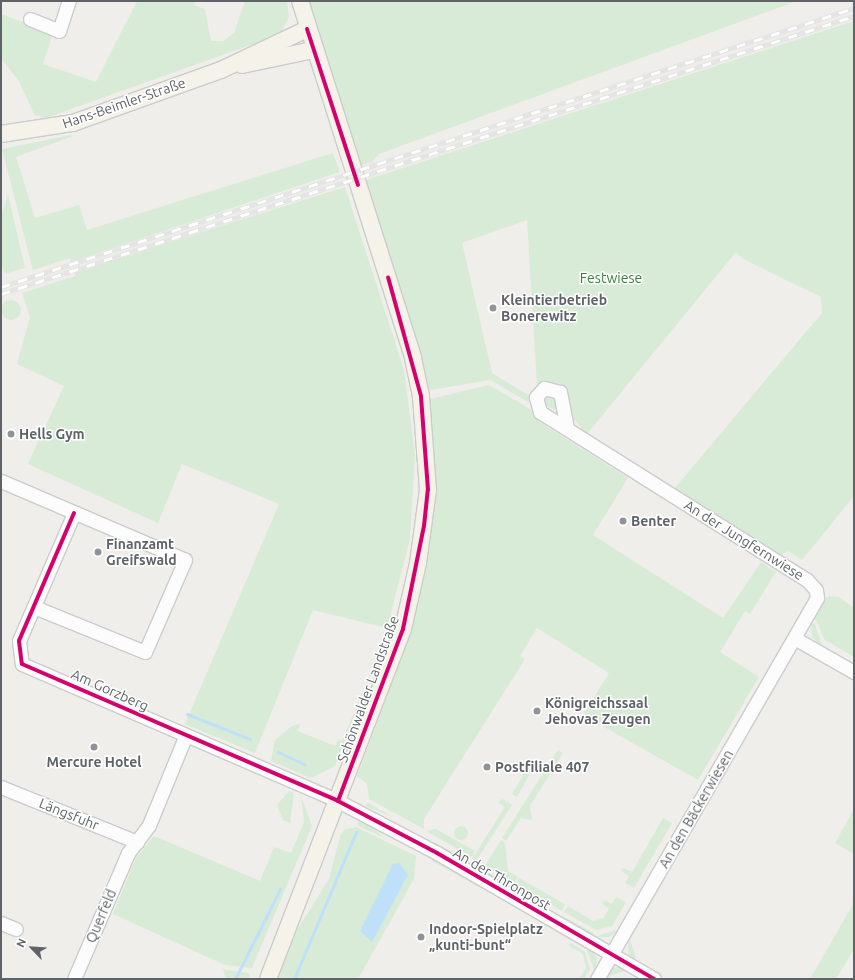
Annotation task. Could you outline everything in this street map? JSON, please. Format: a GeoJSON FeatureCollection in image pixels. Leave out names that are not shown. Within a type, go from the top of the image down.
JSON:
{"type":"FeatureCollection","features":[{"type":"Feature","properties":{"kind":"main road","name":"Schönwalder Landstraße"},"geometry":{"type":"LineString","coordinates":[[268,979],[338,801],[403,629],[424,526],[426,439],[413,357],[306,29],[300,1]]}},
{"type":"Feature","properties":{"kind":"main road","name":"Hans-Beimler-Straße"},"geometry":{"type":"LineString","coordinates":[[1,134],[73,123],[221,70],[306,29]]}},
{"type":"Feature","properties":{"kind":"main road","name":"Hans-Beimler-Straße"},"geometry":{"type":"LineString","coordinates":[[221,70],[313,50]]}},
{"type":"Feature","properties":{"kind":"street"},"geometry":{"type":"LineString","coordinates":[[30,19],[58,31],[69,1]]}},
{"type":"Feature","properties":{"kind":"street","name":"An der Jungfernwiese"},"geometry":{"type":"LineString","coordinates":[[567,428],[812,585],[816,590],[816,604],[796,639]]}},
{"type":"Feature","properties":{"kind":"street"},"geometry":{"type":"LineString","coordinates":[[1,480],[185,560],[145,652],[34,607]]}},
{"type":"Feature","properties":{"kind":"street","name":"Am Gorzberg"},"geometry":{"type":"LineString","coordinates":[[74,513],[19,641],[22,664],[338,801]]}},
{"type":"Feature","properties":{"kind":"street"},"geometry":{"type":"LineString","coordinates":[[796,639],[854,672]]}},
{"type":"Feature","properties":{"kind":"street","name":"An den Bäckerwiesen"},"geometry":{"type":"LineString","coordinates":[[597,979],[796,639]]}},
{"type":"Feature","properties":{"kind":"street","name":"Querfeld"},"geometry":{"type":"LineString","coordinates":[[74,979],[128,853],[149,825],[186,735]]}},
{"type":"Feature","properties":{"kind":"street","name":"Längsfuhr"},"geometry":{"type":"LineString","coordinates":[[1,787],[136,842]]}},
{"type":"Feature","properties":{"kind":"street","name":"An der Thronpost"},"geometry":{"type":"LineString","coordinates":[[338,801],[437,853],[654,979]]}},
{"type":"Feature","properties":{"kind":"street"},"geometry":{"type":"LineString","coordinates":[[1,923],[16,929]]}},
{"type":"Feature","properties":{"kind":"green space"},"geometry":{"type":"Polygon","coordinates":[[[137,1],[195,1],[194,5],[205,9],[211,41],[223,41],[234,33],[245,1],[287,1],[289,17],[281,32],[256,43],[46,118],[34,114],[19,81],[1,58],[1,14],[53,33],[43,64],[96,82],[137,1]]]}},
{"type":"Feature","properties":{"kind":"green space"},"geometry":{"type":"Polygon","coordinates":[[[306,1],[797,1],[379,154],[372,162],[358,166],[306,1]]]}},
{"type":"Feature","properties":{"kind":"green space","name":"Festwiese"},"geometry":{"type":"Polygon","coordinates":[[[854,21],[854,496],[802,560],[788,551],[781,555],[674,489],[822,313],[821,297],[743,259],[736,252],[587,434],[572,417],[567,390],[556,383],[537,385],[527,220],[462,243],[492,373],[530,396],[530,403],[490,380],[425,391],[363,181],[854,21]]]}},
{"type":"Feature","properties":{"kind":"green space"},"geometry":{"type":"Polygon","coordinates":[[[71,135],[73,136],[16,157],[35,218],[79,205],[87,230],[333,153],[340,172],[71,262],[70,258],[33,270],[2,149],[71,135]]]}},
{"type":"Feature","properties":{"kind":"green space"},"geometry":{"type":"Polygon","coordinates":[[[345,187],[404,370],[415,454],[410,539],[387,628],[313,610],[255,753],[185,724],[279,504],[182,464],[158,523],[28,464],[64,386],[17,364],[30,317],[22,293],[75,276],[75,272],[345,187]]]}},
{"type":"Feature","properties":{"kind":"green space"},"geometry":{"type":"Polygon","coordinates":[[[8,194],[25,268],[5,274],[1,262],[1,217],[8,194]]]}},
{"type":"Feature","properties":{"kind":"green space"},"geometry":{"type":"Polygon","coordinates":[[[11,300],[18,303],[21,310],[18,317],[11,320],[4,317],[1,310],[4,303],[11,300]]]}},
{"type":"Feature","properties":{"kind":"green space"},"geometry":{"type":"Polygon","coordinates":[[[489,385],[530,409],[538,421],[628,478],[593,535],[723,618],[761,562],[776,572],[750,614],[745,611],[720,652],[759,677],[698,780],[583,715],[609,673],[537,628],[520,656],[525,659],[424,819],[424,829],[369,799],[367,784],[357,776],[400,662],[415,608],[426,400],[489,385]]]}},
{"type":"Feature","properties":{"kind":"green space"},"geometry":{"type":"Polygon","coordinates":[[[545,394],[554,394],[556,411],[545,405],[545,394]]]}},
{"type":"Feature","properties":{"kind":"green space"},"geometry":{"type":"Polygon","coordinates":[[[829,596],[839,597],[854,608],[854,657],[825,640],[814,616],[824,599],[829,596]]]}},
{"type":"Feature","properties":{"kind":"green space"},"geometry":{"type":"Polygon","coordinates":[[[811,622],[815,624],[823,648],[812,637],[811,622]]]}},
{"type":"Feature","properties":{"kind":"green space"},"geometry":{"type":"Polygon","coordinates":[[[384,641],[335,766],[311,778],[271,761],[275,740],[292,726],[300,724],[298,731],[335,746],[338,739],[342,741],[384,641]]]}},
{"type":"Feature","properties":{"kind":"green space"},"geometry":{"type":"Polygon","coordinates":[[[558,750],[563,753],[530,806],[532,820],[521,818],[506,841],[502,838],[558,750]]]}},
{"type":"Feature","properties":{"kind":"green space"},"geometry":{"type":"Polygon","coordinates":[[[527,769],[530,774],[517,797],[512,794],[527,769]]]}},
{"type":"Feature","properties":{"kind":"green space"},"geometry":{"type":"Polygon","coordinates":[[[289,791],[294,793],[290,823],[283,820],[277,805],[289,791]]]}},
{"type":"Feature","properties":{"kind":"green space"},"geometry":{"type":"Polygon","coordinates":[[[301,796],[312,826],[252,968],[225,965],[113,914],[136,858],[154,836],[260,881],[274,847],[291,853],[304,822],[301,796]]]}},
{"type":"Feature","properties":{"kind":"green space"},"geometry":{"type":"Polygon","coordinates":[[[503,799],[512,805],[476,861],[472,859],[505,807],[498,802],[503,799]]]}},
{"type":"Feature","properties":{"kind":"green space"},"geometry":{"type":"Polygon","coordinates":[[[368,803],[393,817],[365,806],[368,803]]]}},
{"type":"Feature","properties":{"kind":"green space"},"geometry":{"type":"Polygon","coordinates":[[[854,809],[854,854],[835,843],[854,809]]]}},
{"type":"Feature","properties":{"kind":"green space"},"geometry":{"type":"Polygon","coordinates":[[[663,818],[672,823],[634,888],[625,883],[629,876],[621,871],[623,868],[632,872],[663,818]]]}},
{"type":"Feature","properties":{"kind":"green space"},"geometry":{"type":"Polygon","coordinates":[[[359,821],[374,829],[384,838],[357,825],[359,821]]]}},
{"type":"Feature","properties":{"kind":"green space"},"geometry":{"type":"Polygon","coordinates":[[[461,826],[466,828],[468,833],[466,838],[461,840],[456,838],[454,833],[456,828],[461,826]]]}},
{"type":"Feature","properties":{"kind":"green space"},"geometry":{"type":"Polygon","coordinates":[[[356,827],[416,856],[414,879],[358,979],[276,979],[297,930],[329,879],[340,836],[345,829],[356,827]]]}},
{"type":"Feature","properties":{"kind":"green space"},"geometry":{"type":"Polygon","coordinates":[[[436,829],[475,851],[472,857],[426,831],[436,829]]]}},
{"type":"Feature","properties":{"kind":"green space"},"geometry":{"type":"Polygon","coordinates":[[[501,840],[505,843],[508,871],[518,877],[514,883],[485,866],[501,840]]]}},
{"type":"Feature","properties":{"kind":"green space"},"geometry":{"type":"Polygon","coordinates":[[[434,842],[474,864],[436,846],[434,842]]]}},
{"type":"Feature","properties":{"kind":"green space"},"geometry":{"type":"Polygon","coordinates":[[[437,859],[477,882],[479,887],[432,861],[437,859]]]}},
{"type":"Feature","properties":{"kind":"green space"},"geometry":{"type":"Polygon","coordinates":[[[484,870],[524,893],[519,894],[484,875],[484,870]]]}},
{"type":"Feature","properties":{"kind":"green space"},"geometry":{"type":"Polygon","coordinates":[[[519,878],[565,904],[562,911],[516,884],[519,878]]]}},
{"type":"Feature","properties":{"kind":"green space"},"geometry":{"type":"Polygon","coordinates":[[[854,896],[854,949],[836,979],[810,979],[852,906],[854,896]]]}},
{"type":"Feature","properties":{"kind":"green space"},"geometry":{"type":"Polygon","coordinates":[[[616,897],[626,902],[612,926],[596,930],[564,912],[568,906],[593,921],[604,918],[609,908],[602,904],[604,900],[612,904],[616,897]]]}},
{"type":"Feature","properties":{"kind":"green space"},"geometry":{"type":"Polygon","coordinates":[[[530,916],[587,946],[586,949],[530,916]]]}},
{"type":"Feature","properties":{"kind":"green space"},"geometry":{"type":"Polygon","coordinates":[[[566,918],[594,933],[592,936],[567,922],[566,918]]]}},
{"type":"Feature","properties":{"kind":"green space"},"geometry":{"type":"Polygon","coordinates":[[[615,930],[618,932],[609,937],[595,937],[615,930]]]}},
{"type":"Feature","properties":{"kind":"green space"},"geometry":{"type":"Polygon","coordinates":[[[629,937],[636,957],[634,960],[628,953],[629,937]]]}},
{"type":"Feature","properties":{"kind":"green space"},"geometry":{"type":"Polygon","coordinates":[[[571,943],[585,952],[590,969],[584,979],[579,979],[586,968],[583,954],[569,946],[571,943]]]}},
{"type":"Feature","properties":{"kind":"green space"},"geometry":{"type":"Polygon","coordinates":[[[589,947],[597,958],[595,971],[587,951],[589,947]]]}},
{"type":"Feature","properties":{"kind":"green space"},"geometry":{"type":"Polygon","coordinates":[[[615,967],[629,970],[604,977],[608,971],[615,967]]]}},
{"type":"Feature","properties":{"kind":"green space"},"geometry":{"type":"Polygon","coordinates":[[[223,969],[248,973],[250,975],[248,979],[226,979],[223,969]]]}},
{"type":"Feature","properties":{"kind":"water"},"geometry":{"type":"Polygon","coordinates":[[[399,863],[408,875],[372,942],[360,931],[393,864],[399,863]]]}},
{"type":"Feature","properties":{"kind":"waterway"},"geometry":{"type":"LineString","coordinates":[[187,714],[250,739]]}},
{"type":"Feature","properties":{"kind":"waterway"},"geometry":{"type":"LineString","coordinates":[[278,752],[304,764]]}},
{"type":"Feature","properties":{"kind":"waterway"},"geometry":{"type":"LineString","coordinates":[[294,979],[356,832]]}},
{"type":"Feature","properties":{"kind":"waterway"},"geometry":{"type":"LineString","coordinates":[[235,979],[280,889]]}},
{"type":"Feature","properties":{"kind":"railway"},"geometry":{"type":"LineString","coordinates":[[1,287],[854,8]]}},
{"type":"Feature","properties":{"kind":"railway"},"geometry":{"type":"LineString","coordinates":[[1,294],[854,16]]}},
{"type":"Feature","properties":{"kind":"cycle path"},"geometry":{"type":"LineString","coordinates":[[307,29],[358,185]]}},
{"type":"Feature","properties":{"kind":"cycle path"},"geometry":{"type":"LineString","coordinates":[[338,801],[403,629],[424,526],[428,490],[421,396],[388,277]]}},
{"type":"Feature","properties":{"kind":"cycle path"},"geometry":{"type":"LineString","coordinates":[[74,513],[19,641],[22,664],[338,801],[437,853],[654,979]]}},
{"type":"Feature","properties":{"kind":"place","name":"Kleintierbetrieb Bonerewitz"},"geometry":{"type":"Point","coordinates":[493,308]}},
{"type":"Feature","properties":{"kind":"place","name":"Hells Gym"},"geometry":{"type":"Point","coordinates":[11,434]}},
{"type":"Feature","properties":{"kind":"place","name":"Benter"},"geometry":{"type":"Point","coordinates":[623,521]}},
{"type":"Feature","properties":{"kind":"place","name":"Finanzamt Greifswald"},"geometry":{"type":"Point","coordinates":[98,552]}},
{"type":"Feature","properties":{"kind":"place","name":"Königreichssaal Jehovas Zeugen"},"geometry":{"type":"Point","coordinates":[537,711]}},
{"type":"Feature","properties":{"kind":"place","name":"Mercure Hotel"},"geometry":{"type":"Point","coordinates":[94,747]}},
{"type":"Feature","properties":{"kind":"place","name":"Postfiliale 407"},"geometry":{"type":"Point","coordinates":[487,767]}},
{"type":"Feature","properties":{"kind":"place","name":"Indoor-Spielplatz „kunti-bunt“"},"geometry":{"type":"Point","coordinates":[421,937]}}]}
